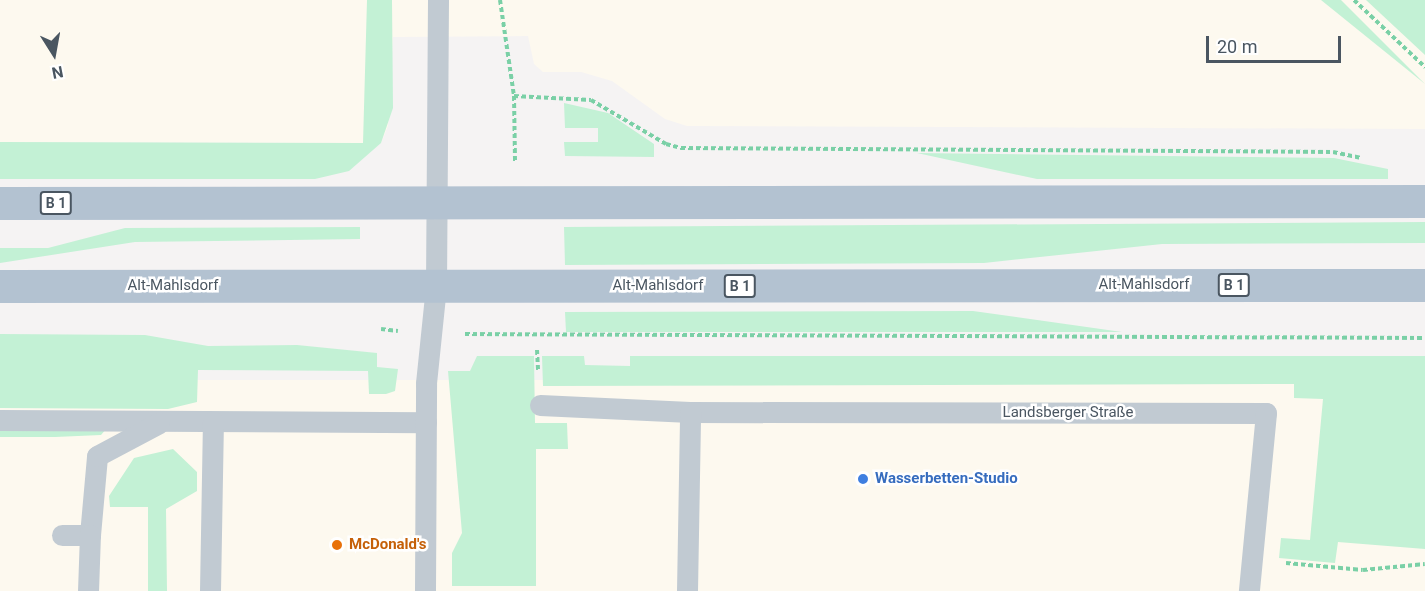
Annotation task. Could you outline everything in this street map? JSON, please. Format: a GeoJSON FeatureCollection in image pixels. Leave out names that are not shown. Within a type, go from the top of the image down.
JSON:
{"type":"FeatureCollection","features":[{"type":"Feature","properties":{"kind":"main road","name":"B 1"},"geometry":{"type":"LineString","coordinates":[[0,203],[1425,201]]}},
{"type":"Feature","properties":{"kind":"main road","name":"Alt-Mahlsdorf"},"geometry":{"type":"LineString","coordinates":[[0,286],[1425,285]]}},
{"type":"Feature","properties":{"kind":"lane"},"geometry":{"type":"LineString","coordinates":[[425,591],[426,422],[436,286],[438,0]]}},
{"type":"Feature","properties":{"kind":"lane","name":"Landsberger Straße"},"geometry":{"type":"LineString","coordinates":[[540,405],[690,412],[1266,413],[1249,591]]}},
{"type":"Feature","properties":{"kind":"lane"},"geometry":{"type":"LineString","coordinates":[[687,591],[690,412]]}},
{"type":"Feature","properties":{"kind":"lane"},"geometry":{"type":"LineString","coordinates":[[0,420],[426,422]]}},
{"type":"Feature","properties":{"kind":"lane"},"geometry":{"type":"LineString","coordinates":[[88,591],[90,535],[98,456],[162,422]]}},
{"type":"Feature","properties":{"kind":"lane"},"geometry":{"type":"LineString","coordinates":[[210,591],[213,422]]}},
{"type":"Feature","properties":{"kind":"lane"},"geometry":{"type":"LineString","coordinates":[[62,535],[90,535]]}},
{"type":"Feature","properties":{"kind":"path"},"geometry":{"type":"LineString","coordinates":[[500,0],[514,96],[515,137]]}},
{"type":"Feature","properties":{"kind":"path"},"geometry":{"type":"LineString","coordinates":[[1354,0],[1425,67]]}},
{"type":"Feature","properties":{"kind":"path"},"geometry":{"type":"LineString","coordinates":[[514,96],[591,100],[666,144],[681,148],[1334,152],[1364,159]]}},
{"type":"Feature","properties":{"kind":"path"},"geometry":{"type":"LineString","coordinates":[[464,334],[1425,338]]}},
{"type":"Feature","properties":{"kind":"path"},"geometry":{"type":"LineString","coordinates":[[1252,560],[1363,570],[1425,564]]}},
{"type":"Feature","properties":{"kind":"shaded area"},"geometry":{"type":"Polygon","coordinates":[[[0,0],[1425,0],[1425,129],[687,126],[665,119],[612,81],[581,72],[543,72],[534,64],[528,36],[393,37],[388,126],[381,143],[0,142],[0,0]]]}},
{"type":"Feature","properties":{"kind":"shaded area"},"geometry":{"type":"Polygon","coordinates":[[[0,380],[1425,380],[1425,591],[0,591],[0,380]]]}},
{"type":"Feature","properties":{"kind":"green space"},"geometry":{"type":"Polygon","coordinates":[[[367,0],[392,0],[393,108],[381,143],[349,171],[315,179],[0,179],[0,142],[363,143],[367,0]]]}},
{"type":"Feature","properties":{"kind":"green space"},"geometry":{"type":"Polygon","coordinates":[[[1321,0],[1341,0],[1425,84],[1321,0]]]}},
{"type":"Feature","properties":{"kind":"green space"},"geometry":{"type":"Polygon","coordinates":[[[1366,0],[1425,0],[1425,55],[1366,0]]]}},
{"type":"Feature","properties":{"kind":"green space"},"geometry":{"type":"Polygon","coordinates":[[[564,103],[608,113],[654,144],[654,157],[565,156],[564,142],[598,142],[598,128],[565,128],[564,103]]]}},
{"type":"Feature","properties":{"kind":"green space"},"geometry":{"type":"Polygon","coordinates":[[[917,153],[1334,158],[1388,169],[1388,179],[1037,179],[917,153]]]}},
{"type":"Feature","properties":{"kind":"green space"},"geometry":{"type":"Polygon","coordinates":[[[1425,222],[1425,243],[1162,244],[984,263],[565,265],[564,227],[1425,222]]]}},
{"type":"Feature","properties":{"kind":"green space"},"geometry":{"type":"Polygon","coordinates":[[[360,227],[360,239],[135,242],[0,263],[0,248],[48,248],[125,228],[360,227]]]}},
{"type":"Feature","properties":{"kind":"green space"},"geometry":{"type":"Polygon","coordinates":[[[973,311],[1122,332],[566,332],[565,312],[973,311]]]}},
{"type":"Feature","properties":{"kind":"green space"},"geometry":{"type":"Polygon","coordinates":[[[0,334],[145,335],[208,346],[297,345],[377,353],[377,367],[398,369],[395,391],[386,394],[369,394],[368,371],[198,370],[197,402],[168,409],[0,408],[0,334]]]}},
{"type":"Feature","properties":{"kind":"green space"},"geometry":{"type":"Polygon","coordinates":[[[477,356],[534,356],[535,423],[567,423],[568,449],[536,449],[536,586],[452,586],[452,553],[462,533],[448,371],[470,371],[477,356]]]}},
{"type":"Feature","properties":{"kind":"green space"},"geometry":{"type":"Polygon","coordinates":[[[542,356],[584,356],[585,365],[630,366],[630,356],[1425,356],[1425,549],[1338,542],[1335,563],[1279,558],[1281,538],[1310,540],[1323,399],[1294,398],[1294,384],[543,386],[542,356]]]}},
{"type":"Feature","properties":{"kind":"green space"},"geometry":{"type":"Polygon","coordinates":[[[0,428],[107,428],[101,435],[0,437],[0,428]]]}},
{"type":"Feature","properties":{"kind":"green space"},"geometry":{"type":"Polygon","coordinates":[[[173,449],[197,472],[197,491],[166,509],[167,591],[148,591],[148,507],[110,507],[109,496],[134,458],[173,449]]]}},
{"type":"Feature","properties":{"kind":"place","name":"Wasserbetten-Studio"},"geometry":{"type":"Point","coordinates":[863,479]}},
{"type":"Feature","properties":{"kind":"place","name":"McDonald's"},"geometry":{"type":"Point","coordinates":[337,545]}}]}
